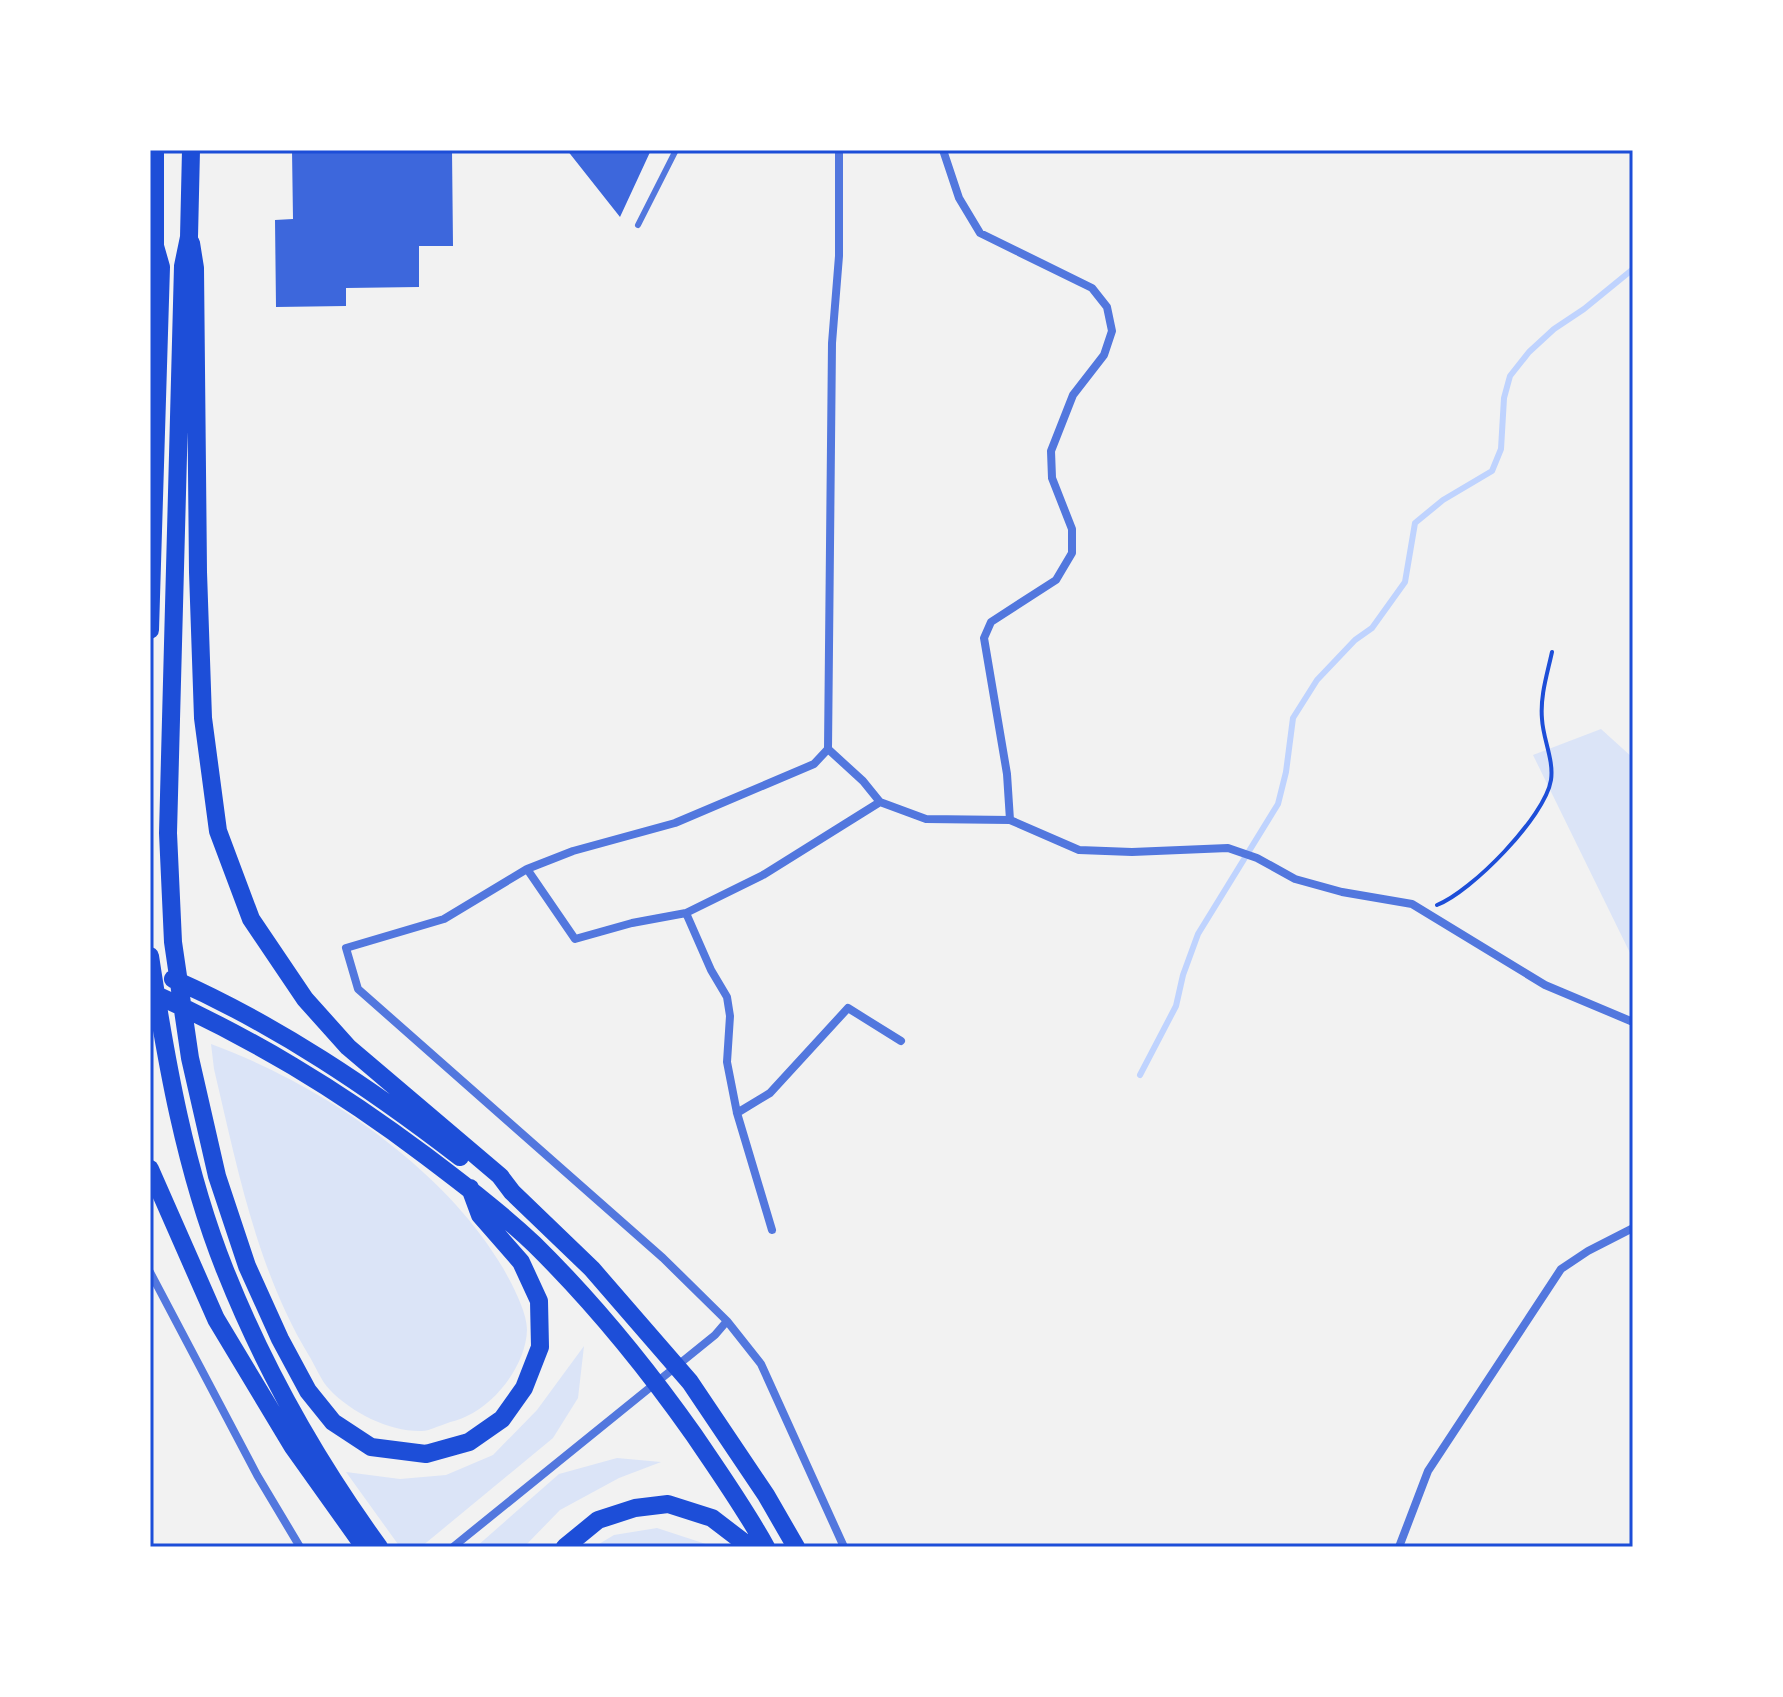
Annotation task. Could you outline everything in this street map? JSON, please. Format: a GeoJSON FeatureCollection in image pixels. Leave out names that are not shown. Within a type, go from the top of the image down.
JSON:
{"type":"FeatureCollection","features":[{"type":"Feature","properties":{"kind":"main road"},"geometry":{"type":"LineString","coordinates":[[150,630],[161,267],[152,252],[155,150]]}},
{"type":"Feature","properties":{"kind":"main road"},"geometry":{"type":"LineString","coordinates":[[191,150],[189,237],[183,266],[168,833],[173,942],[190,1058],[217,1176],[247,1266],[308,1391],[333,1422],[371,1447],[426,1454],[469,1442],[502,1419],[524,1388],[540,1347],[539,1301],[521,1262],[480,1215],[470,1188]]}},
{"type":"Feature","properties":{"kind":"main road"},"geometry":{"type":"LineString","coordinates":[[189,237],[195,268],[198,572],[203,718],[218,831],[251,919],[305,999],[348,1047],[500,1176],[512,1192],[592,1269],[690,1382],[766,1495],[796,1547]]}},
{"type":"Feature","properties":{"kind":"main road"},"geometry":{"type":"LineString","coordinates":[[150,956],[165,1052],[194,1177],[225,1269],[264,1356],[306,1435],[344,1499],[379,1547]]}},
{"type":"Feature","properties":{"kind":"main road"},"geometry":{"type":"LineString","coordinates":[[150,969],[218,999],[309,1050],[387,1101],[494,1184],[512,1192]]}},
{"type":"Feature","properties":{"kind":"main road"},"geometry":{"type":"LineString","coordinates":[[150,992],[209,1019],[297,1066],[377,1119],[470,1188],[533,1244],[634,1355],[744,1507],[766,1547]]}},
{"type":"Feature","properties":{"kind":"main road"},"geometry":{"type":"LineString","coordinates":[[150,1169],[216,1319],[293,1447],[364,1547]]}},
{"type":"Feature","properties":{"kind":"main road"},"geometry":{"type":"LineString","coordinates":[[565,1547],[598,1520],[635,1508],[668,1504],[712,1518],[750,1547]]}},
{"type":"Feature","properties":{"kind":"street"},"geometry":{"type":"LineString","coordinates":[[839,150],[839,256],[832,343],[828,749],[814,764],[675,823],[573,851],[527,869],[444,919],[346,948],[358,989],[663,1258],[727,1321],[761,1364],[844,1547]]}},
{"type":"Feature","properties":{"kind":"street"},"geometry":{"type":"LineString","coordinates":[[943,150],[959,198],[980,233],[1092,288],[1107,307],[1112,331],[1104,355],[1073,395],[1051,451],[1052,478],[1072,529],[1072,553],[1056,580],[991,622],[984,638],[1007,774],[1010,820]]}},
{"type":"Feature","properties":{"kind":"street"},"geometry":{"type":"LineString","coordinates":[[828,749],[863,781],[880,802],[926,819],[1010,820],[1079,850],[1132,852],[1228,848],[1257,858],[1295,879],[1342,892],[1412,904],[1545,985],[1633,1022]]}},
{"type":"Feature","properties":{"kind":"street"},"geometry":{"type":"LineString","coordinates":[[527,869],[575,939],[632,923],[686,913],[763,875],[880,802]]}},
{"type":"Feature","properties":{"kind":"street"},"geometry":{"type":"LineString","coordinates":[[686,913],[711,970],[727,997],[730,1016],[727,1062],[737,1113],[772,1230]]}},
{"type":"Feature","properties":{"kind":"street"},"geometry":{"type":"LineString","coordinates":[[737,1113],[770,1093],[848,1008],[901,1041]]}},
{"type":"Feature","properties":{"kind":"street"},"geometry":{"type":"LineString","coordinates":[[1399,1547],[1428,1471],[1561,1269],[1633,1228]]}},
{"type":"Feature","properties":{"kind":"street"},"geometry":{"type":"LineString","coordinates":[[150,1272],[257,1475],[300,1547]]}},
{"type":"Feature","properties":{"kind":"street"},"geometry":{"type":"LineString","coordinates":[[453,1547],[715,1335],[727,1321]]}},
{"type":"Feature","properties":{"kind":"lane"},"geometry":{"type":"LineString","coordinates":[[638,225],[676,150]]}},
{"type":"Feature","properties":{"kind":"path"},"geometry":{"type":"LineString","coordinates":[[1423,910],[1449,901],[1480,877],[1525,827],[1541,801],[1551,781],[1541,722],[1542,695],[1552,652]]}},
{"type":"Feature","properties":{"kind":"shaded area"},"geometry":{"type":"Polygon","coordinates":[[[1601,729],[1633,758],[1633,959],[1533,755],[1601,729]]]}},
{"type":"Feature","properties":{"kind":"shaded area"},"geometry":{"type":"Polygon","coordinates":[[[211,1044],[294,1082],[375,1133],[413,1163],[478,1231],[515,1290],[527,1330],[521,1356],[508,1380],[478,1410],[462,1419],[422,1431],[397,1428],[360,1413],[339,1398],[321,1378],[290,1321],[261,1251],[231,1142],[211,1044]]]}},
{"type":"Feature","properties":{"kind":"shaded area"},"geometry":{"type":"Polygon","coordinates":[[[584,1346],[578,1398],[553,1438],[421,1547],[400,1547],[346,1472],[400,1479],[446,1475],[493,1455],[537,1410],[584,1346]]]}},
{"type":"Feature","properties":{"kind":"shaded area"},"geometry":{"type":"Polygon","coordinates":[[[617,1458],[661,1462],[619,1478],[560,1510],[524,1547],[476,1547],[559,1474],[617,1458]]]}},
{"type":"Feature","properties":{"kind":"shaded area"},"geometry":{"type":"Polygon","coordinates":[[[657,1528],[715,1547],[594,1547],[614,1535],[657,1528]]]}},
{"type":"Feature","properties":{"kind":"building"},"geometry":{"type":"Polygon","coordinates":[[[292,150],[452,150],[453,246],[419,246],[419,287],[346,288],[346,306],[276,307],[275,220],[293,219],[292,150]]]}},
{"type":"Feature","properties":{"kind":"building"},"geometry":{"type":"Polygon","coordinates":[[[567,150],[651,150],[620,217],[567,150]]]}},
{"type":"Feature","properties":{"kind":"waterway"},"geometry":{"type":"LineString","coordinates":[[1140,1075],[1176,1006],[1198,934],[1278,804],[1293,718],[1317,680],[1355,640],[1372,628],[1405,582],[1415,523],[1443,500],[1492,471],[1501,449],[1504,398],[1510,376],[1529,352],[1554,329],[1633,269]]}}]}
